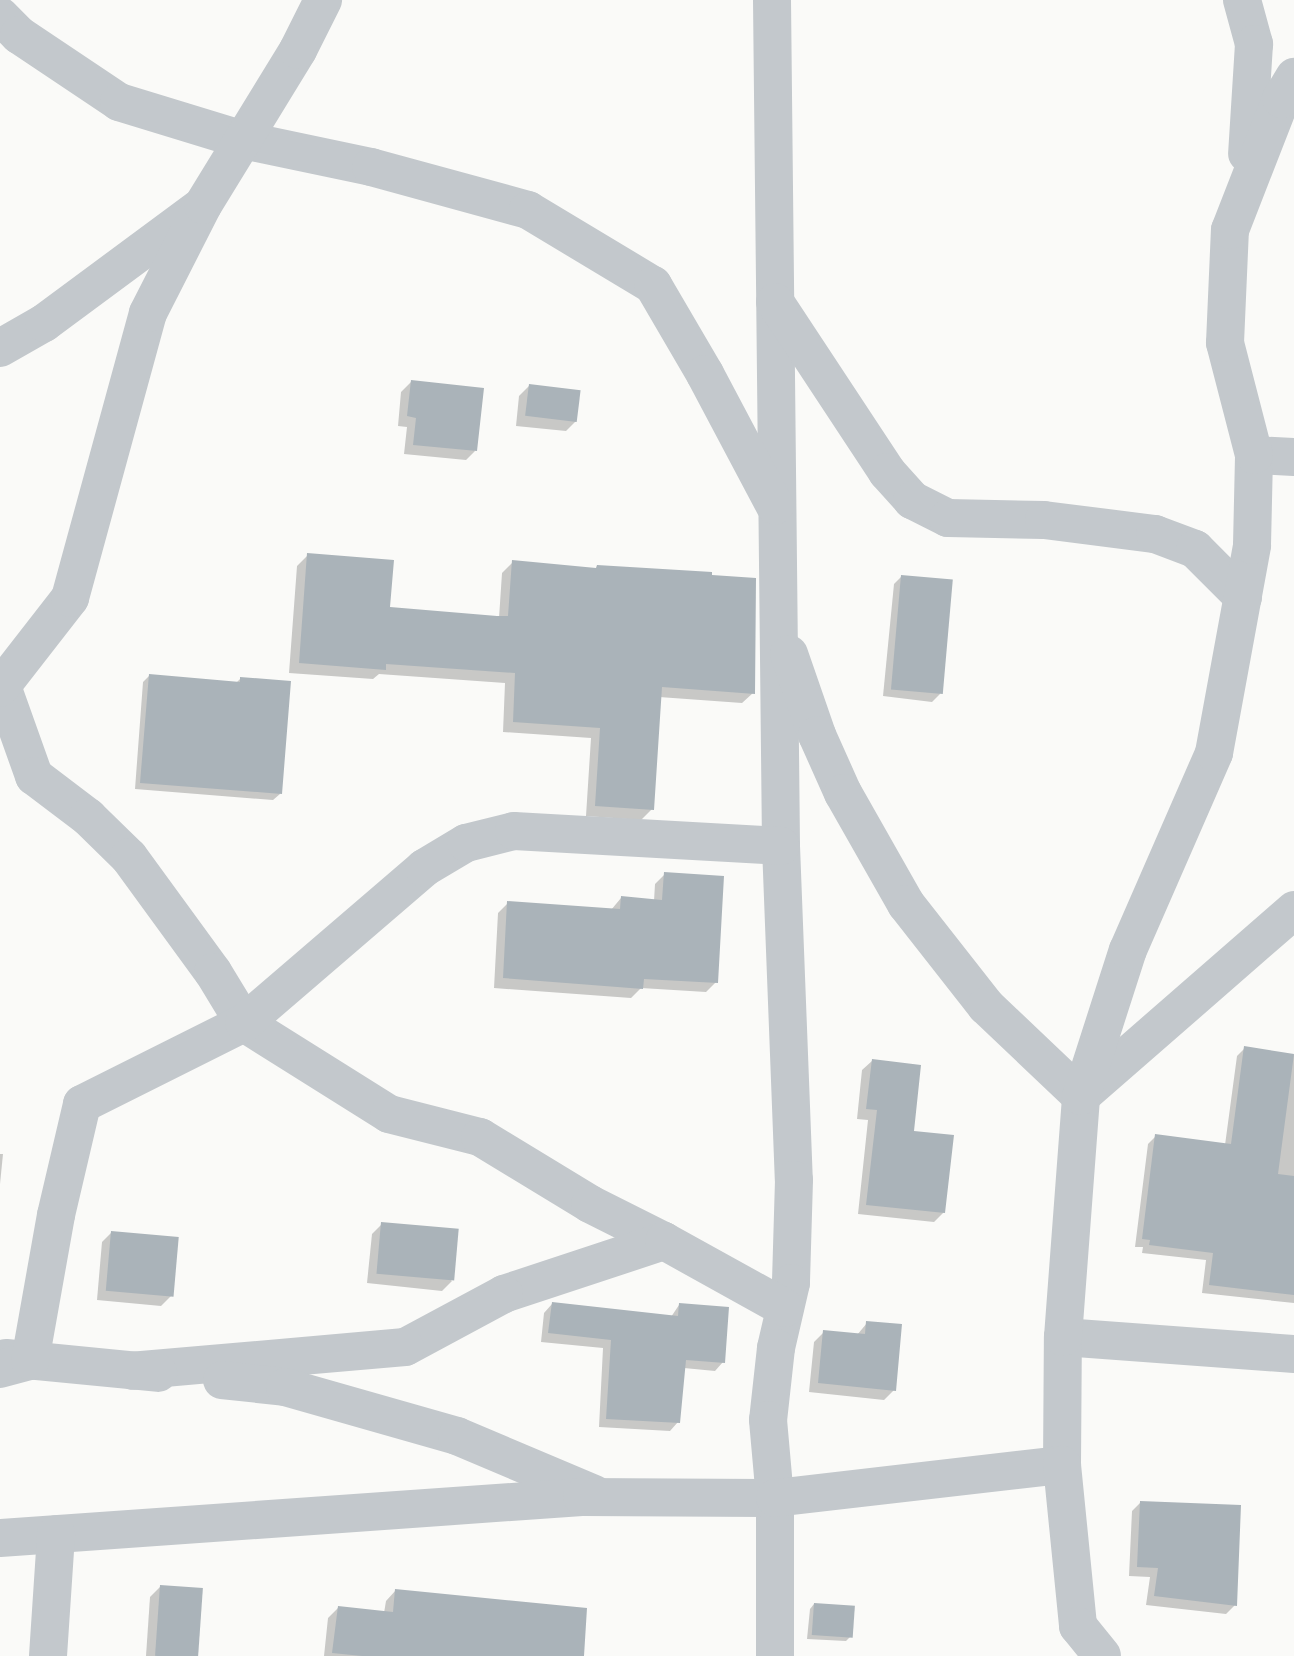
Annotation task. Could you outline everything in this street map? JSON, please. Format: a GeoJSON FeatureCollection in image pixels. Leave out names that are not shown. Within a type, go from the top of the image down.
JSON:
{"type":"FeatureCollection","features":[{"type":"Feature","properties":{"kind":"street"},"geometry":{"type":"LineString","coordinates":[[323,0],[298,50],[203,205],[148,313],[70,598],[1,687],[34,776],[88,817],[129,857],[213,972],[244,1023],[390,1114],[480,1137],[590,1204],[664,1241],[785,1308]]}},
{"type":"Feature","properties":{"kind":"street"},"geometry":{"type":"LineString","coordinates":[[772,0],[781,846],[794,1180],[790,1283],[776,1348],[768,1420],[775,1498],[775,1656]]}},
{"type":"Feature","properties":{"kind":"street"},"geometry":{"type":"LineString","coordinates":[[1102,1656],[1078,1626],[1062,1465],[1063,1338],[1080,1096],[1128,950],[1214,753],[1252,545],[1254,455],[1225,343],[1230,230],[1250,131],[1254,44],[1242,0]]}},
{"type":"Feature","properties":{"kind":"street"},"geometry":{"type":"LineString","coordinates":[[0,16],[19,35],[119,102],[243,140],[372,167],[528,210],[653,285],[705,373],[778,511]]}},
{"type":"Feature","properties":{"kind":"street"},"geometry":{"type":"LineString","coordinates":[[1230,230],[1281,99],[1294,77]]}},
{"type":"Feature","properties":{"kind":"street"},"geometry":{"type":"LineString","coordinates":[[0,348],[44,323],[203,205]]}},
{"type":"Feature","properties":{"kind":"street"},"geometry":{"type":"LineString","coordinates":[[775,302],[887,472],[912,500],[948,518],[1044,520],[1155,534],[1195,549],[1243,597]]}},
{"type":"Feature","properties":{"kind":"street"},"geometry":{"type":"LineString","coordinates":[[1254,455],[1294,457]]}},
{"type":"Feature","properties":{"kind":"street"},"geometry":{"type":"LineString","coordinates":[[778,614],[813,723],[843,793],[906,904],[986,1006],[1032,1053],[1080,1096]]}},
{"type":"Feature","properties":{"kind":"street"},"geometry":{"type":"LineString","coordinates":[[601,1497],[457,1436],[285,1387],[133,1371],[10,1362],[56,1215],[82,1104],[244,1023],[424,868],[466,844],[514,831],[781,846]]}},
{"type":"Feature","properties":{"kind":"street"},"geometry":{"type":"LineString","coordinates":[[1080,1096],[1294,910]]}},
{"type":"Feature","properties":{"kind":"street"},"geometry":{"type":"LineString","coordinates":[[133,1371],[405,1347],[504,1294],[664,1241]]}},
{"type":"Feature","properties":{"kind":"street"},"geometry":{"type":"LineString","coordinates":[[1063,1338],[1294,1354]]}},
{"type":"Feature","properties":{"kind":"street"},"geometry":{"type":"LineString","coordinates":[[0,1538],[601,1497],[775,1498],[1062,1465]]}},
{"type":"Feature","properties":{"kind":"street"},"geometry":{"type":"LineString","coordinates":[[48,1656],[56,1534]]}},
{"type":"Feature","properties":{"kind":"building"},"geometry":{"type":"Polygon","coordinates":[[[411,380],[484,388],[477,451],[413,445],[416,418],[407,416],[411,380]]]}},
{"type":"Feature","properties":{"kind":"building"},"geometry":{"type":"Polygon","coordinates":[[[529,384],[581,390],[577,422],[525,416],[529,384]]]}},
{"type":"Feature","properties":{"kind":"building"},"geometry":{"type":"Polygon","coordinates":[[[307,553],[394,560],[390,607],[497,616],[508,616],[512,560],[596,568],[597,565],[712,572],[712,575],[756,578],[755,694],[662,687],[654,810],[595,806],[600,728],[513,722],[515,673],[386,664],[386,670],[299,663],[307,553]]]}},
{"type":"Feature","properties":{"kind":"building"},"geometry":{"type":"Polygon","coordinates":[[[901,575],[953,580],[943,694],[891,690],[901,575]]]}},
{"type":"Feature","properties":{"kind":"building"},"geometry":{"type":"Polygon","coordinates":[[[149,674],[240,682],[240,677],[291,681],[282,794],[140,783],[149,674]]]}},
{"type":"Feature","properties":{"kind":"building"},"geometry":{"type":"Polygon","coordinates":[[[664,872],[724,876],[718,983],[644,979],[643,989],[503,978],[507,901],[620,909],[621,896],[662,900],[664,872]]]}},
{"type":"Feature","properties":{"kind":"building"},"geometry":{"type":"Polygon","coordinates":[[[1244,1046],[1294,1054],[1278,1174],[1294,1176],[1294,1295],[1209,1285],[1213,1253],[1149,1245],[1150,1240],[1142,1239],[1155,1134],[1231,1144],[1244,1046]]]}},
{"type":"Feature","properties":{"kind":"building"},"geometry":{"type":"Polygon","coordinates":[[[872,1059],[921,1065],[914,1131],[954,1135],[945,1213],[866,1205],[877,1110],[866,1109],[872,1059]]]}},
{"type":"Feature","properties":{"kind":"building"},"geometry":{"type":"Polygon","coordinates":[[[381,1222],[459,1229],[454,1281],[376,1274],[381,1222]]]}},
{"type":"Feature","properties":{"kind":"building"},"geometry":{"type":"Polygon","coordinates":[[[111,1231],[179,1237],[174,1297],[106,1291],[111,1231]]]}},
{"type":"Feature","properties":{"kind":"building"},"geometry":{"type":"Polygon","coordinates":[[[552,1302],[678,1316],[679,1303],[729,1307],[725,1363],[686,1360],[680,1423],[606,1419],[611,1340],[548,1333],[552,1302]]]}},
{"type":"Feature","properties":{"kind":"building"},"geometry":{"type":"Polygon","coordinates":[[[866,1321],[902,1324],[896,1391],[818,1383],[823,1330],[865,1334],[866,1321]]]}},
{"type":"Feature","properties":{"kind":"building"},"geometry":{"type":"Polygon","coordinates":[[[1140,1501],[1241,1505],[1237,1606],[1154,1596],[1158,1568],[1137,1567],[1140,1501]]]}},
{"type":"Feature","properties":{"kind":"building"},"geometry":{"type":"Polygon","coordinates":[[[160,1585],[203,1588],[198,1656],[155,1656],[160,1585]]]}},
{"type":"Feature","properties":{"kind":"building"},"geometry":{"type":"Polygon","coordinates":[[[395,1589],[587,1608],[584,1656],[362,1656],[332,1653],[338,1606],[393,1612],[395,1589]]]}},
{"type":"Feature","properties":{"kind":"building"},"geometry":{"type":"Polygon","coordinates":[[[814,1603],[855,1606],[853,1638],[812,1635],[814,1603]]]}}]}
